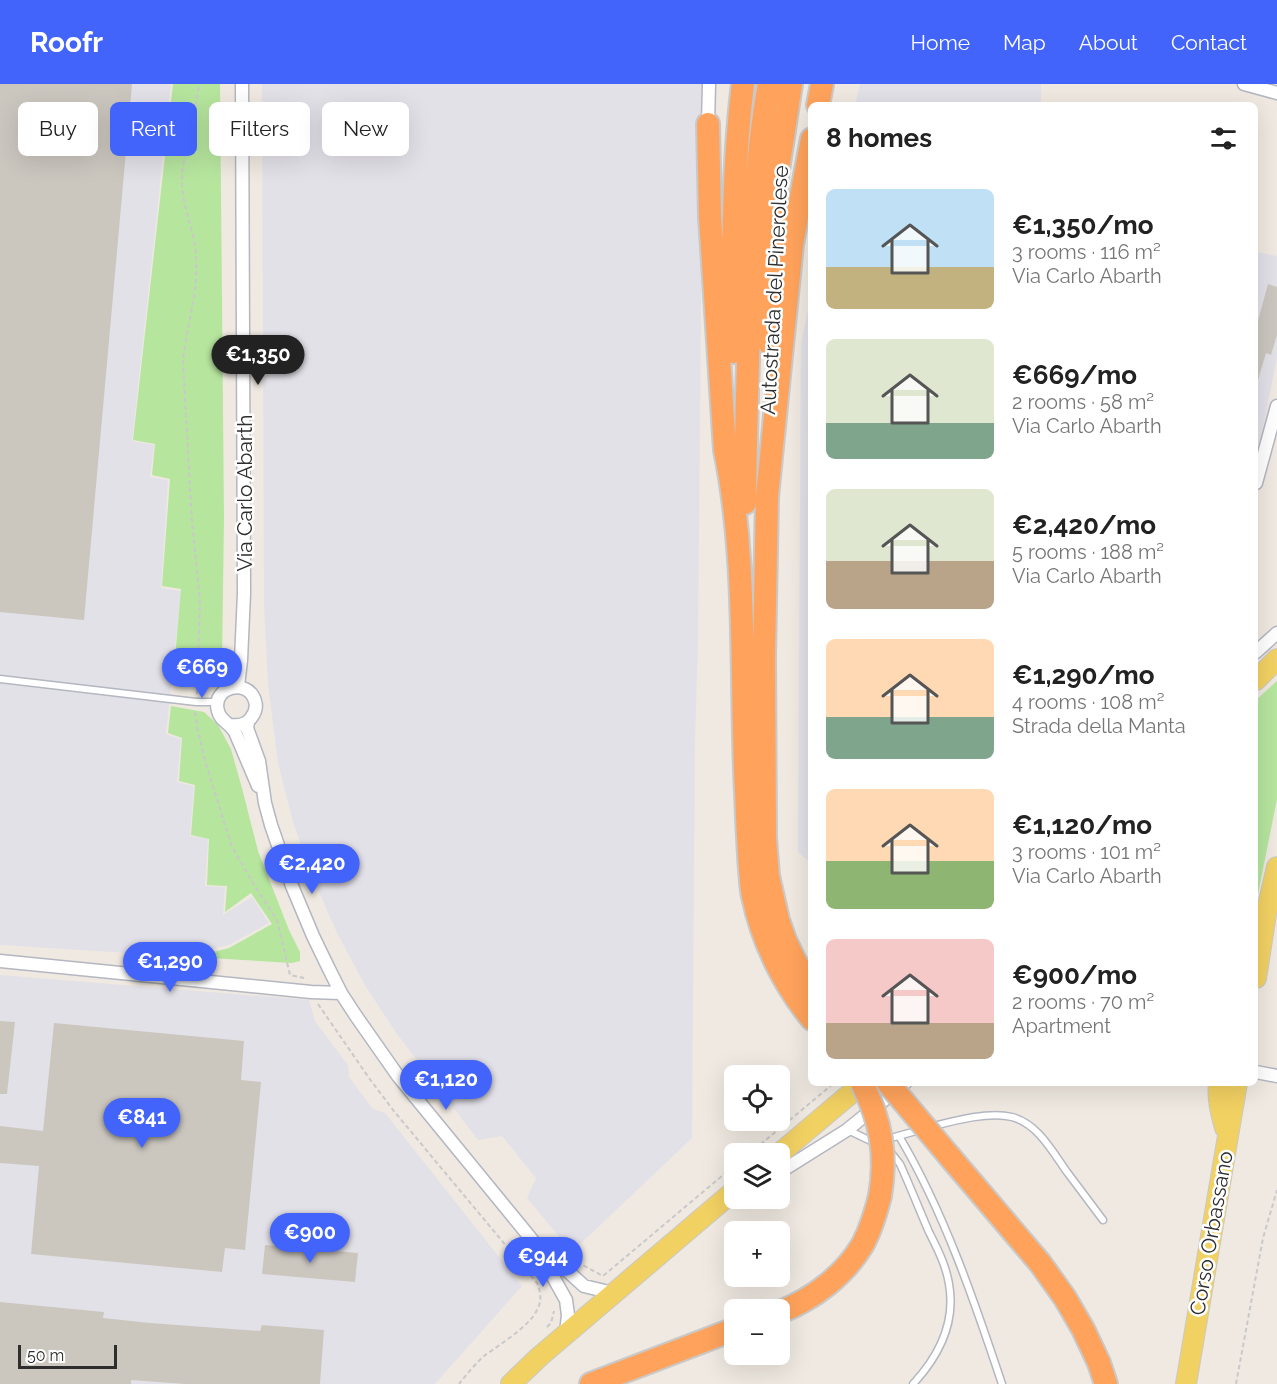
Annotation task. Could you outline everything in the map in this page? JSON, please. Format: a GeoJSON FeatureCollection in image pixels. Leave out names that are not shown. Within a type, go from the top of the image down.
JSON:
{"type":"FeatureCollection","features":[{"type":"Feature","properties":{"kind":"highway"},"geometry":{"type":"LineString","coordinates":[[730,477],[734,446],[734,195],[743,84]]}},
{"type":"Feature","properties":{"kind":"highway"},"geometry":{"type":"LineString","coordinates":[[741,574],[745,529],[749,310],[755,189],[763,115],[769,84]]}},
{"type":"Feature","properties":{"kind":"highway","name":"Autostrada del Pinerolese"},"geometry":{"type":"LineString","coordinates":[[767,497],[768,354],[773,222],[777,176],[791,84]]}},
{"type":"Feature","properties":{"kind":"highway"},"geometry":{"type":"LineString","coordinates":[[819,102],[822,84]]}},
{"type":"Feature","properties":{"kind":"highway"},"geometry":{"type":"LineString","coordinates":[[708,124],[710,217],[725,450],[741,574],[745,771],[752,895],[771,951],[785,979],[808,1014]]}},
{"type":"Feature","properties":{"kind":"highway"},"geometry":{"type":"LineString","coordinates":[[808,160],[792,244],[767,497],[764,656],[765,838],[768,876],[785,940],[808,982]]}},
{"type":"Feature","properties":{"kind":"highway"},"geometry":{"type":"LineString","coordinates":[[764,656],[776,758],[777,845],[780,880],[791,923],[808,951]]}},
{"type":"Feature","properties":{"kind":"highway"},"geometry":{"type":"LineString","coordinates":[[790,1307],[807,1299],[828,1284],[850,1262],[874,1220],[883,1178],[884,1159],[876,1117],[863,1086]]}},
{"type":"Feature","properties":{"kind":"highway"},"geometry":{"type":"LineString","coordinates":[[891,1086],[1040,1263],[1065,1298],[1083,1329],[1106,1384]]}},
{"type":"Feature","properties":{"kind":"highway"},"geometry":{"type":"LineString","coordinates":[[591,1384],[724,1333]]}},
{"type":"Feature","properties":{"kind":"main road"},"geometry":{"type":"LineString","coordinates":[[1258,678],[1277,659]]}},
{"type":"Feature","properties":{"kind":"main road"},"geometry":{"type":"LineString","coordinates":[[1258,965],[1266,914],[1277,867]]}},
{"type":"Feature","properties":{"kind":"main road"},"geometry":{"type":"LineString","coordinates":[[790,1145],[858,1086]]}},
{"type":"Feature","properties":{"kind":"main road","name":"Corso Orbassano"},"geometry":{"type":"LineString","coordinates":[[1186,1384],[1227,1137],[1227,1089]]}},
{"type":"Feature","properties":{"kind":"main road"},"geometry":{"type":"LineString","coordinates":[[512,1384],[539,1357],[724,1199]]}},
{"type":"Feature","properties":{"kind":"street","name":"Via Carlo Abarth"},"geometry":{"type":"LineString","coordinates":[[238,686],[244,593],[242,84]]}},
{"type":"Feature","properties":{"kind":"street"},"geometry":{"type":"LineString","coordinates":[[708,124],[709,84]]}},
{"type":"Feature","properties":{"kind":"street"},"geometry":{"type":"LineString","coordinates":[[1244,84],[1277,93]]}},
{"type":"Feature","properties":{"kind":"street"},"geometry":{"type":"LineString","coordinates":[[1258,476],[1277,406]]}},
{"type":"Feature","properties":{"kind":"street"},"geometry":{"type":"LineString","coordinates":[[1258,650],[1277,633]]}},
{"type":"Feature","properties":{"kind":"street"},"geometry":{"type":"LineString","coordinates":[[230,725],[248,722],[255,711],[254,697],[250,692],[238,686],[223,692],[217,702],[217,707],[221,718],[230,725],[242,747],[265,803]]}},
{"type":"Feature","properties":{"kind":"street"},"geometry":{"type":"LineString","coordinates":[[248,722],[247,728],[259,762],[271,825],[302,911],[342,993],[398,1076],[533,1241],[566,1300],[568,1315],[566,1334]]}},
{"type":"Feature","properties":{"kind":"street"},"geometry":{"type":"LineString","coordinates":[[0,961],[311,992],[342,993]]}},
{"type":"Feature","properties":{"kind":"street"},"geometry":{"type":"LineString","coordinates":[[1258,1072],[1277,1076]]}},
{"type":"Feature","properties":{"kind":"street"},"geometry":{"type":"LineString","coordinates":[[790,1166],[847,1130],[901,1086]]}},
{"type":"Feature","properties":{"kind":"street"},"geometry":{"type":"LineString","coordinates":[[687,1230],[724,1207]]}},
{"type":"Feature","properties":{"kind":"street"},"geometry":{"type":"LineString","coordinates":[[533,1241],[584,1286],[613,1293]]}},
{"type":"Feature","properties":{"kind":"lane"},"geometry":{"type":"LineString","coordinates":[[0,678],[196,702],[217,702]]}},
{"type":"Feature","properties":{"kind":"lane"},"geometry":{"type":"LineString","coordinates":[[874,1142],[957,1120],[995,1115],[1012,1117],[1027,1123],[1041,1136],[1103,1220]]}},
{"type":"Feature","properties":{"kind":"lane"},"geometry":{"type":"LineString","coordinates":[[847,1130],[874,1142],[892,1154],[900,1164],[943,1262],[949,1283],[951,1303],[942,1345],[931,1363],[913,1384]]}},
{"type":"Feature","properties":{"kind":"lane"},"geometry":{"type":"LineString","coordinates":[[899,1136],[916,1164],[958,1260],[1002,1384]]}},
{"type":"Feature","properties":{"kind":"path"},"geometry":{"type":"LineString","coordinates":[[199,84],[181,183],[196,256],[196,282],[184,344],[183,362],[192,523],[200,601],[195,716],[206,764],[232,847],[277,920],[291,975],[303,977],[321,1008],[393,1110],[522,1264],[540,1290],[540,1302],[535,1314],[512,1336],[483,1358],[459,1384]]}},
{"type":"Feature","properties":{"kind":"path"},"geometry":{"type":"LineString","coordinates":[[762,1143],[830,1086]]}},
{"type":"Feature","properties":{"kind":"path"},"geometry":{"type":"LineString","coordinates":[[577,1262],[603,1276],[724,1175]]}},
{"type":"Feature","properties":{"kind":"path"},"geometry":{"type":"LineString","coordinates":[[1236,1384],[1263,1238],[1277,1190]]}},
{"type":"Feature","properties":{"kind":"path"},"geometry":{"type":"LineString","coordinates":[[544,1331],[551,1323],[556,1302]]}},
{"type":"Feature","properties":{"kind":"shaded area"},"geometry":{"type":"Polygon","coordinates":[[[0,84],[171,84],[169,102],[110,102],[110,156],[163,156],[132,441],[154,445],[150,477],[168,480],[161,588],[181,591],[166,734],[181,739],[177,782],[194,786],[190,836],[208,839],[205,886],[225,887],[223,915],[252,897],[269,923],[229,945],[177,956],[0,945],[0,84]]]}},
{"type":"Feature","properties":{"kind":"shaded area"},"geometry":{"type":"Polygon","coordinates":[[[262,84],[703,84],[692,1138],[572,1252],[527,1198],[536,1178],[502,1136],[478,1140],[397,1034],[366,987],[337,933],[313,878],[293,822],[278,763],[268,684],[264,604],[262,156],[310,156],[310,102],[262,102],[262,84]]]}},
{"type":"Feature","properties":{"kind":"shaded area"},"geometry":{"type":"Polygon","coordinates":[[[860,84],[1041,84],[1041,102],[856,102],[860,84]]]}},
{"type":"Feature","properties":{"kind":"shaded area"},"geometry":{"type":"Polygon","coordinates":[[[1258,252],[1277,256],[1277,358],[1258,451],[1258,252]]]}},
{"type":"Feature","properties":{"kind":"shaded area"},"geometry":{"type":"Polygon","coordinates":[[[808,311],[808,860],[798,852],[801,342],[808,311]]]}},
{"type":"Feature","properties":{"kind":"shaded area"},"geometry":{"type":"Polygon","coordinates":[[[0,975],[309,1000],[315,1021],[348,1065],[349,1077],[373,1109],[385,1113],[522,1286],[435,1384],[0,1384],[0,975]]]}},
{"type":"Feature","properties":{"kind":"green space"},"geometry":{"type":"Polygon","coordinates":[[[173,84],[220,84],[220,102],[209,102],[209,156],[221,156],[224,519],[222,660],[207,676],[189,681],[173,680],[181,589],[162,586],[170,479],[152,475],[155,444],[133,440],[165,156],[197,156],[197,102],[171,102],[173,84]]]}},
{"type":"Feature","properties":{"kind":"green space"},"geometry":{"type":"Polygon","coordinates":[[[1277,681],[1277,799],[1258,894],[1258,698],[1277,681]]]}},
{"type":"Feature","properties":{"kind":"green space"},"geometry":{"type":"Polygon","coordinates":[[[171,706],[204,712],[218,725],[231,749],[258,851],[300,952],[300,961],[292,963],[194,957],[229,948],[272,924],[251,893],[225,912],[227,886],[207,885],[209,839],[191,835],[195,785],[179,781],[182,738],[168,733],[171,706]]]}},
{"type":"Feature","properties":{"kind":"building"},"geometry":{"type":"Polygon","coordinates":[[[0,84],[132,84],[130,102],[110,102],[110,156],[126,156],[84,620],[0,612],[0,84]]]}},
{"type":"Feature","properties":{"kind":"building"},"geometry":{"type":"Polygon","coordinates":[[[1268,284],[1277,287],[1277,335],[1271,355],[1266,353],[1258,380],[1258,321],[1268,284]]]}},
{"type":"Feature","properties":{"kind":"building"},"geometry":{"type":"Polygon","coordinates":[[[0,1021],[15,1022],[7,1094],[0,1094],[0,1021]]]}},
{"type":"Feature","properties":{"kind":"building"},"geometry":{"type":"Polygon","coordinates":[[[54,1023],[244,1041],[241,1080],[261,1082],[245,1250],[225,1248],[222,1272],[31,1254],[39,1166],[0,1163],[0,1126],[43,1131],[54,1023]]]}},
{"type":"Feature","properties":{"kind":"building"},"geometry":{"type":"Polygon","coordinates":[[[265,1245],[358,1253],[355,1282],[262,1274],[265,1245]]]}},
{"type":"Feature","properties":{"kind":"building"},"geometry":{"type":"Polygon","coordinates":[[[0,1302],[104,1312],[103,1318],[150,1323],[260,1331],[262,1325],[324,1330],[320,1384],[185,1384],[131,1380],[131,1384],[0,1384],[0,1302]]]}}]}
